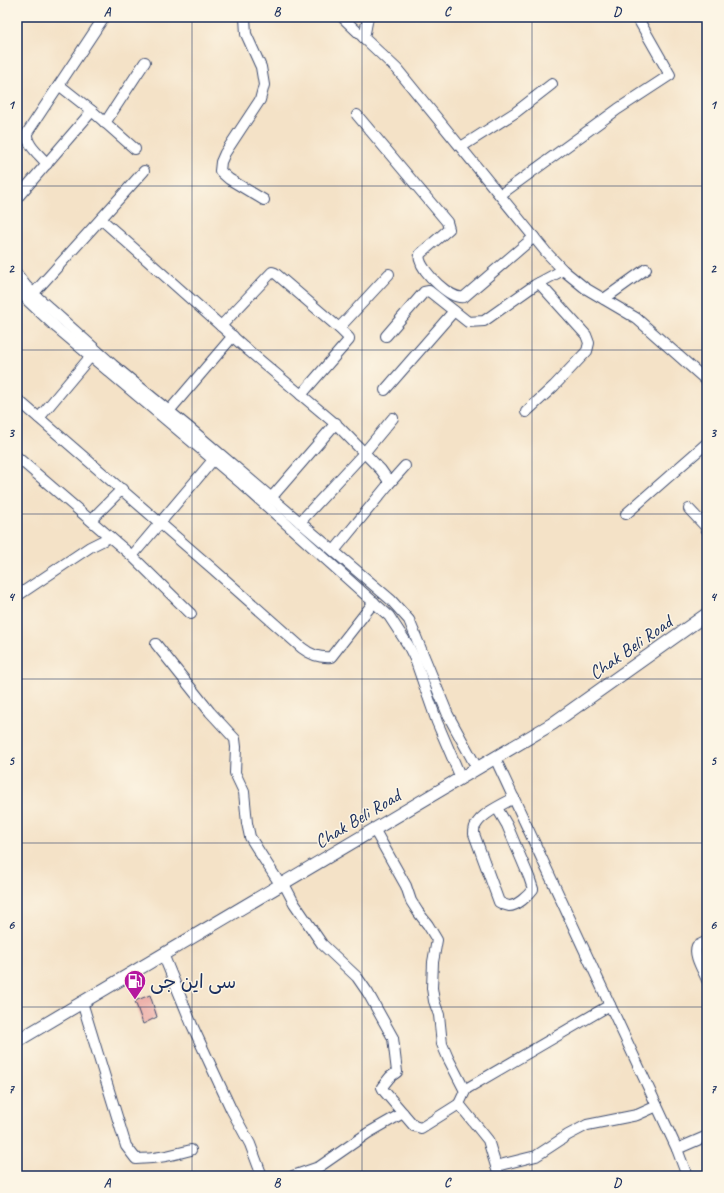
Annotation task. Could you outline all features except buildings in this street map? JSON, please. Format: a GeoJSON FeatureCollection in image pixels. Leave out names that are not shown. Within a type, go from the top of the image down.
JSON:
{"type":"FeatureCollection","features":[{"type":"Feature","properties":{"kind":"main road","name":"Chak Beli Road"},"geometry":{"type":"LineString","coordinates":[[17,1041],[552,724],[707,614]]}},
{"type":"Feature","properties":{"kind":"street"},"geometry":{"type":"LineString","coordinates":[[47,164],[29,143],[27,135],[104,17]]}},
{"type":"Feature","properties":{"kind":"street"},"geometry":{"type":"LineString","coordinates":[[244,17],[246,34],[261,67],[264,85],[260,100],[226,153],[221,162],[220,171],[229,179],[264,200]]}},
{"type":"Feature","properties":{"kind":"street"},"geometry":{"type":"LineString","coordinates":[[342,17],[397,69],[534,237],[563,270],[585,288],[636,318],[707,381]]}},
{"type":"Feature","properties":{"kind":"street"},"geometry":{"type":"LineString","coordinates":[[364,38],[368,17]]}},
{"type":"Feature","properties":{"kind":"street"},"geometry":{"type":"LineString","coordinates":[[500,195],[618,109],[670,76],[637,17]]}},
{"type":"Feature","properties":{"kind":"street"},"geometry":{"type":"LineString","coordinates":[[105,123],[145,62]]}},
{"type":"Feature","properties":{"kind":"street"},"geometry":{"type":"LineString","coordinates":[[461,147],[516,112],[552,84]]}},
{"type":"Feature","properties":{"kind":"street"},"geometry":{"type":"LineString","coordinates":[[59,85],[135,149]]}},
{"type":"Feature","properties":{"kind":"street"},"geometry":{"type":"LineString","coordinates":[[17,198],[92,112]]}},
{"type":"Feature","properties":{"kind":"street"},"geometry":{"type":"LineString","coordinates":[[356,114],[447,222],[449,229],[420,254],[419,259],[441,288],[458,297],[464,297],[534,237]]}},
{"type":"Feature","properties":{"kind":"street"},"geometry":{"type":"LineString","coordinates":[[33,294],[144,171]]}},
{"type":"Feature","properties":{"kind":"street"},"geometry":{"type":"LineString","coordinates":[[101,220],[221,326],[336,423],[381,470],[388,480],[388,485]]}},
{"type":"Feature","properties":{"kind":"street"},"geometry":{"type":"LineString","coordinates":[[604,299],[646,269]]}},
{"type":"Feature","properties":{"kind":"street"},"geometry":{"type":"LineString","coordinates":[[386,336],[424,292],[429,291],[468,322],[484,321],[539,283],[563,270]]}},
{"type":"Feature","properties":{"kind":"street"},"geometry":{"type":"LineString","coordinates":[[221,326],[272,272],[275,273],[349,338],[349,340],[301,394]]}},
{"type":"Feature","properties":{"kind":"street"},"geometry":{"type":"LineString","coordinates":[[17,274],[33,294],[169,411],[213,460],[389,616],[408,645],[415,659],[435,716],[461,778]]}},
{"type":"Feature","properties":{"kind":"street"},"geometry":{"type":"LineString","coordinates":[[339,328],[389,274]]}},
{"type":"Feature","properties":{"kind":"street"},"geometry":{"type":"LineString","coordinates":[[526,412],[554,386],[587,351],[589,343],[586,335],[539,283]]}},
{"type":"Feature","properties":{"kind":"street"},"geometry":{"type":"LineString","coordinates":[[17,287],[28,301],[91,356],[271,498],[391,600],[409,620],[448,715],[477,768]]}},
{"type":"Feature","properties":{"kind":"street"},"geometry":{"type":"LineString","coordinates":[[385,390],[454,311]]}},
{"type":"Feature","properties":{"kind":"street"},"geometry":{"type":"LineString","coordinates":[[169,411],[233,336]]}},
{"type":"Feature","properties":{"kind":"street"},"geometry":{"type":"LineString","coordinates":[[39,418],[91,356]]}},
{"type":"Feature","properties":{"kind":"street"},"geometry":{"type":"LineString","coordinates":[[17,399],[311,655],[323,658],[331,657],[374,602]]}},
{"type":"Feature","properties":{"kind":"street"},"geometry":{"type":"LineString","coordinates":[[300,522],[393,418]]}},
{"type":"Feature","properties":{"kind":"street"},"geometry":{"type":"LineString","coordinates":[[271,498],[336,423]]}},
{"type":"Feature","properties":{"kind":"street"},"geometry":{"type":"LineString","coordinates":[[626,514],[707,443]]}},
{"type":"Feature","properties":{"kind":"street"},"geometry":{"type":"LineString","coordinates":[[17,456],[110,536],[191,614]]}},
{"type":"Feature","properties":{"kind":"street"},"geometry":{"type":"LineString","coordinates":[[132,556],[213,460]]}},
{"type":"Feature","properties":{"kind":"street"},"geometry":{"type":"LineString","coordinates":[[334,551],[405,466]]}},
{"type":"Feature","properties":{"kind":"street"},"geometry":{"type":"LineString","coordinates":[[91,520],[122,489]]}},
{"type":"Feature","properties":{"kind":"street"},"geometry":{"type":"LineString","coordinates":[[689,509],[707,530]]}},
{"type":"Feature","properties":{"kind":"street"},"geometry":{"type":"LineString","coordinates":[[17,596],[90,547],[110,536]]}},
{"type":"Feature","properties":{"kind":"street"},"geometry":{"type":"LineString","coordinates":[[156,644],[210,712],[235,739],[235,773],[244,792],[250,837],[322,944],[357,978],[371,998],[393,1038],[397,1072],[390,1077],[382,1087],[414,1126],[420,1128],[460,1104],[467,1088],[610,1004]]}},
{"type":"Feature","properties":{"kind":"street"},"geometry":{"type":"LineString","coordinates":[[495,758],[677,1149],[687,1176]]}},
{"type":"Feature","properties":{"kind":"street"},"geometry":{"type":"LineString","coordinates":[[497,808],[507,825],[533,889],[529,895],[512,905],[507,906],[499,902],[474,834],[475,826],[479,820],[497,808],[514,798]]}},
{"type":"Feature","properties":{"kind":"street"},"geometry":{"type":"LineString","coordinates":[[374,829],[406,886],[411,901],[437,940],[433,962],[432,988],[434,1001],[438,1015],[442,1044],[465,1091]]}},
{"type":"Feature","properties":{"kind":"street"},"geometry":{"type":"LineString","coordinates":[[707,941],[697,946],[695,949],[707,980]]}},
{"type":"Feature","properties":{"kind":"street"},"geometry":{"type":"LineString","coordinates":[[163,954],[192,1025],[231,1109],[250,1144],[262,1176]]}},
{"type":"Feature","properties":{"kind":"street"},"geometry":{"type":"LineString","coordinates":[[82,1002],[126,1146],[136,1159],[167,1157],[191,1150]]}},
{"type":"Feature","properties":{"kind":"street"},"geometry":{"type":"LineString","coordinates":[[460,1104],[488,1140],[497,1171],[536,1156],[568,1135],[587,1125],[637,1115],[657,1106]]}},
{"type":"Feature","properties":{"kind":"street"},"geometry":{"type":"LineString","coordinates":[[293,1176],[318,1167],[368,1133],[403,1113]]}},
{"type":"Feature","properties":{"kind":"street"},"geometry":{"type":"LineString","coordinates":[[677,1149],[707,1136]]}},
{"type":"Feature","properties":{"kind":"place","name":"سی این جی"},"geometry":{"type":"Point","coordinates":[135,1000]}}]}
